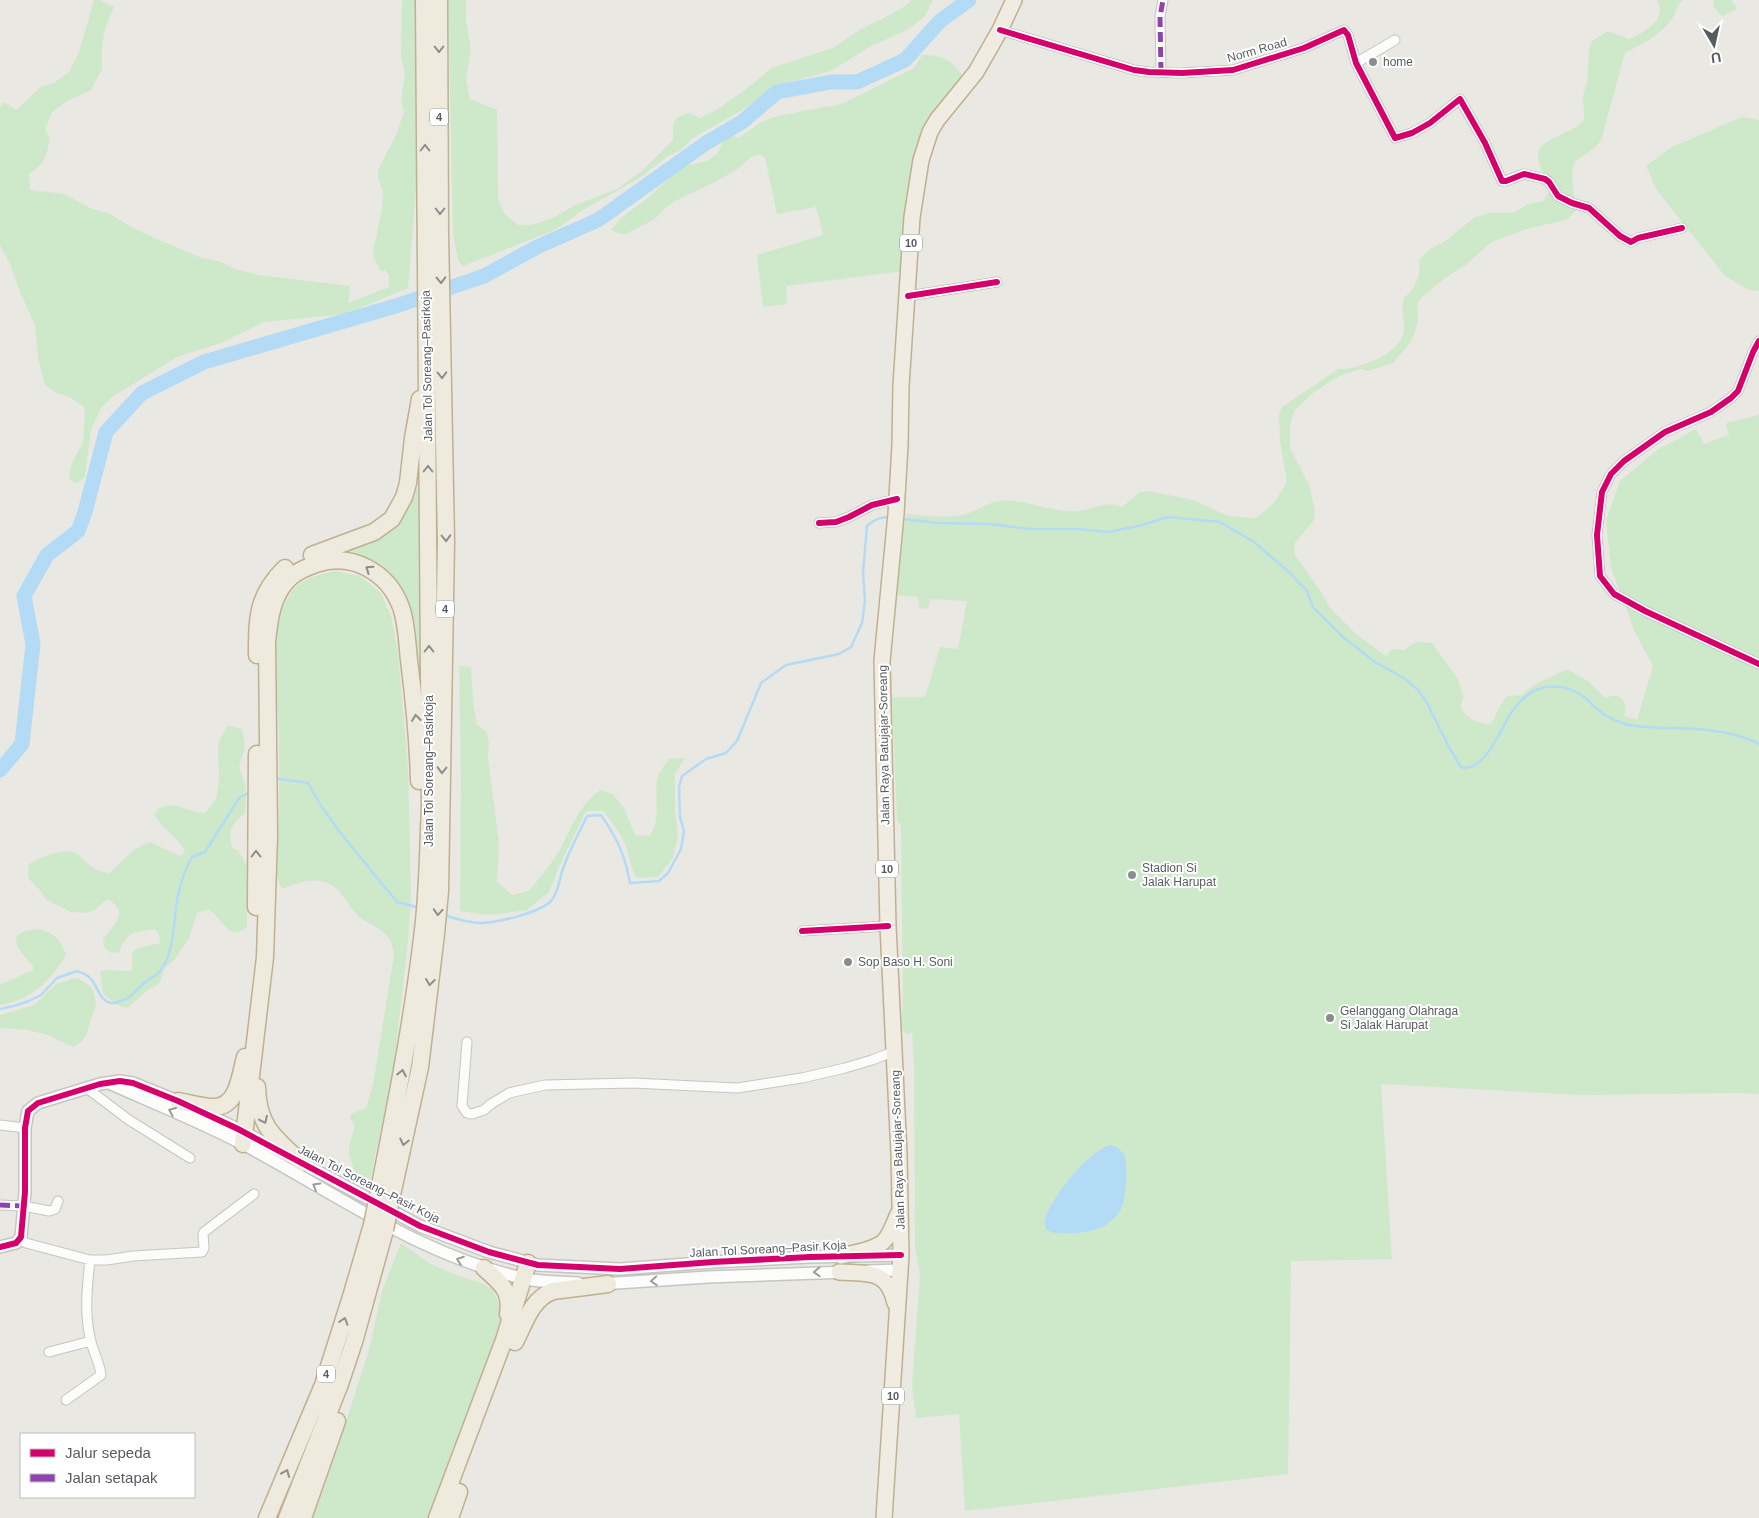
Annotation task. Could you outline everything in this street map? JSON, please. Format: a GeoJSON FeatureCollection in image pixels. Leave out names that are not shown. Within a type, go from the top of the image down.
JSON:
{"type":"FeatureCollection","features":[{"type":"Feature","properties":{"kind":"highway","name":"Jalan Tol Soreang–Pasirkoja"},"geometry":{"type":"LineString","coordinates":[[424,0],[433,232],[434,328],[446,542],[429,890]]}},
{"type":"Feature","properties":{"kind":"highway","name":"Jalan Tol Soreang–Pasirkoja"},"geometry":{"type":"LineString","coordinates":[[433,232],[439,0]]}},
{"type":"Feature","properties":{"kind":"highway","name":"Jalan Raya Batujajar-Soreang"},"geometry":{"type":"LineString","coordinates":[[884,1518],[901,1263],[895,1051],[888,926],[882,661],[896,514],[901,386],[912,217],[920,160],[937,120],[976,72],[1000,30],[1014,0]]}},
{"type":"Feature","properties":{"kind":"highway","name":"Jalan Tol Soreang–Pasirkoja"},"geometry":{"type":"LineString","coordinates":[[429,890],[427,360],[434,328]]}},
{"type":"Feature","properties":{"kind":"highway"},"geometry":{"type":"LineString","coordinates":[[263,760],[257,629],[262,601],[268,586],[287,566],[307,556],[374,532],[392,519],[404,497],[408,483],[413,438],[427,360]]}},
{"type":"Feature","properties":{"kind":"highway"},"geometry":{"type":"LineString","coordinates":[[241,1137],[265,957],[263,760],[267,642],[274,602],[282,588],[300,570],[333,560],[360,564],[371,570],[388,585],[401,606],[405,622],[418,737],[429,890]]}},
{"type":"Feature","properties":{"kind":"highway"},"geometry":{"type":"LineString","coordinates":[[241,1137],[256,956],[263,809]]}},
{"type":"Feature","properties":{"kind":"highway","name":"4"},"geometry":{"type":"LineString","coordinates":[[287,1518],[340,1384],[354,1342],[386,1192],[404,1063],[428,930],[429,890]]}},
{"type":"Feature","properties":{"kind":"highway"},"geometry":{"type":"LineString","coordinates":[[258,1020],[257,1091],[262,1120],[275,1138],[302,1163]]}},
{"type":"Feature","properties":{"kind":"highway"},"geometry":{"type":"LineString","coordinates":[[178,1101],[212,1107],[226,1103],[236,1091],[247,1048]]}},
{"type":"Feature","properties":{"kind":"highway"},"geometry":{"type":"LineString","coordinates":[[841,1256],[882,1243],[887,1237],[900,1210]]}},
{"type":"Feature","properties":{"kind":"highway","name":"4"},"geometry":{"type":"LineString","coordinates":[[268,1518],[323,1385],[352,1296],[378,1227]]}},
{"type":"Feature","properties":{"kind":"highway"},"geometry":{"type":"LineString","coordinates":[[484,1268],[502,1284],[509,1296],[510,1341]]}},
{"type":"Feature","properties":{"kind":"highway"},"geometry":{"type":"LineString","coordinates":[[450,1518],[510,1341],[531,1271]]}},
{"type":"Feature","properties":{"kind":"highway"},"geometry":{"type":"LineString","coordinates":[[839,1272],[871,1275],[885,1280],[891,1289],[897,1314]]}},
{"type":"Feature","properties":{"kind":"highway"},"geometry":{"type":"LineString","coordinates":[[437,1518],[510,1341],[534,1303],[547,1293],[553,1291],[608,1284]]}},
{"type":"Feature","properties":{"kind":"highway"},"geometry":{"type":"LineString","coordinates":[[304,1518],[337,1420],[340,1384]]}},
{"type":"Feature","properties":{"kind":"street"},"geometry":{"type":"LineString","coordinates":[[1160,72],[1160,16],[1163,0]]}},
{"type":"Feature","properties":{"kind":"street","name":"Norm Road"},"geometry":{"type":"LineString","coordinates":[[1000,30],[1141,72],[1182,73],[1233,70],[1304,48],[1344,30],[1348,35],[1356,63],[1394,136],[1412,133],[1430,123],[1458,100],[1461,100],[1485,143],[1502,181],[1524,174],[1545,179],[1550,182],[1558,196],[1589,208],[1620,236],[1631,242],[1638,238],[1682,228]]}},
{"type":"Feature","properties":{"kind":"street"},"geometry":{"type":"LineString","coordinates":[[1356,63],[1395,40]]}},
{"type":"Feature","properties":{"kind":"street"},"geometry":{"type":"LineString","coordinates":[[908,296],[997,282]]}},
{"type":"Feature","properties":{"kind":"street"},"geometry":{"type":"LineString","coordinates":[[1759,341],[1738,391],[1732,398],[1711,412],[1665,432],[1624,461],[1611,474],[1602,492],[1597,535],[1600,576],[1614,594],[1645,611],[1759,664]]}},
{"type":"Feature","properties":{"kind":"street"},"geometry":{"type":"LineString","coordinates":[[819,523],[836,522],[849,518],[872,505],[896,514]]}},
{"type":"Feature","properties":{"kind":"street"},"geometry":{"type":"LineString","coordinates":[[802,931],[888,926]]}},
{"type":"Feature","properties":{"kind":"street"},"geometry":{"type":"LineString","coordinates":[[467,1042],[462,1106],[467,1113],[472,1114],[484,1110],[509,1093],[545,1084],[633,1083],[737,1088],[819,1074],[872,1060],[895,1051]]}},
{"type":"Feature","properties":{"kind":"street","name":"Jalan Tol Soreang–Pasir Koja"},"geometry":{"type":"LineString","coordinates":[[107,1083],[120,1081],[133,1083],[178,1101],[391,1228],[456,1259],[484,1268],[531,1271],[620,1269],[713,1262],[841,1256],[901,1263]]}},
{"type":"Feature","properties":{"kind":"street"},"geometry":{"type":"LineString","coordinates":[[20,1240],[24,1206],[25,1128],[28,1111],[32,1106],[107,1083]]}},
{"type":"Feature","properties":{"kind":"street","name":"Jalan Tol Soreang–Pasir Koja"},"geometry":{"type":"LineString","coordinates":[[107,1083],[302,1163],[420,1226],[531,1271],[608,1284],[708,1276],[839,1272],[901,1263]]}},
{"type":"Feature","properties":{"kind":"street"},"geometry":{"type":"LineString","coordinates":[[88,1089],[129,1120],[190,1158]]}},
{"type":"Feature","properties":{"kind":"street"},"geometry":{"type":"LineString","coordinates":[[0,1126],[25,1128]]}},
{"type":"Feature","properties":{"kind":"street"},"geometry":{"type":"LineString","coordinates":[[20,1240],[90,1260],[202,1252],[204,1248],[202,1234],[254,1194]]}},
{"type":"Feature","properties":{"kind":"street"},"geometry":{"type":"LineString","coordinates":[[0,1205],[24,1206],[49,1211],[55,1209],[58,1201]]}},
{"type":"Feature","properties":{"kind":"street"},"geometry":{"type":"LineString","coordinates":[[0,1247],[11,1245],[20,1240]]}},
{"type":"Feature","properties":{"kind":"street"},"geometry":{"type":"LineString","coordinates":[[66,1400],[101,1375],[91,1341],[86,1314],[86,1289],[90,1260]]}},
{"type":"Feature","properties":{"kind":"street"},"geometry":{"type":"LineString","coordinates":[[49,1352],[91,1341]]}},
{"type":"Feature","properties":{"kind":"green space"},"geometry":{"type":"Polygon","coordinates":[[[94,0],[100,0],[114,7],[106,26],[102,45],[102,69],[91,90],[69,100],[52,112],[45,129],[50,139],[47,151],[42,163],[29,174],[30,190],[64,194],[92,209],[108,213],[135,229],[164,242],[202,258],[219,261],[235,269],[259,275],[350,286],[348,303],[389,287],[389,276],[385,270],[381,271],[373,252],[382,208],[383,192],[378,177],[378,170],[396,135],[404,112],[401,100],[405,75],[401,55],[402,0],[415,0],[417,177],[408,288],[345,314],[264,322],[221,343],[177,357],[112,397],[101,408],[91,430],[85,477],[76,484],[69,478],[72,463],[83,442],[85,408],[71,398],[55,392],[45,385],[38,358],[35,325],[10,264],[0,245],[0,107],[4,102],[16,110],[42,86],[54,83],[69,72],[79,52],[94,0]]]}},
{"type":"Feature","properties":{"kind":"green space"},"geometry":{"type":"Polygon","coordinates":[[[448,0],[466,0],[466,21],[471,50],[466,79],[470,99],[497,110],[498,199],[504,213],[518,225],[532,225],[553,218],[573,206],[617,189],[643,170],[673,140],[673,125],[679,117],[689,113],[700,118],[718,109],[771,68],[833,48],[861,29],[905,6],[912,0],[933,0],[924,17],[907,30],[871,46],[831,71],[775,86],[744,109],[693,138],[681,150],[668,156],[641,177],[583,210],[555,230],[463,266],[458,260],[453,234],[448,0]]]}},
{"type":"Feature","properties":{"kind":"green space","name":"Gelanggang Olahraga Si Jalak Harupat"},"geometry":{"type":"Polygon","coordinates":[[[1657,0],[1683,0],[1673,17],[1661,31],[1625,53],[1601,140],[1577,160],[1572,170],[1572,184],[1577,210],[1566,220],[1526,229],[1490,243],[1467,264],[1445,278],[1421,298],[1417,304],[1418,319],[1414,335],[1410,343],[1393,363],[1368,371],[1361,369],[1339,376],[1313,393],[1295,410],[1290,424],[1290,448],[1310,487],[1315,513],[1314,520],[1294,544],[1295,555],[1322,593],[1330,608],[1356,634],[1386,656],[1392,649],[1404,650],[1416,642],[1432,643],[1458,679],[1464,698],[1461,703],[1464,713],[1480,723],[1491,724],[1507,696],[1522,695],[1532,686],[1567,669],[1589,682],[1605,698],[1616,695],[1619,697],[1625,704],[1624,716],[1637,720],[1653,666],[1635,632],[1611,568],[1606,520],[1620,481],[1657,450],[1696,429],[1704,444],[1729,435],[1726,423],[1759,415],[1759,1094],[1580,1095],[1381,1084],[1392,1259],[1291,1261],[1288,1474],[965,1511],[959,1414],[916,1418],[912,1384],[920,1276],[915,1247],[914,1065],[912,1032],[908,1034],[900,1029],[903,1007],[901,825],[897,820],[892,697],[925,697],[940,647],[958,649],[967,601],[930,599],[928,609],[919,608],[918,597],[897,595],[901,535],[907,514],[940,517],[956,516],[1000,501],[1019,502],[1067,511],[1077,511],[1105,505],[1122,507],[1140,492],[1148,491],[1193,500],[1228,516],[1256,518],[1274,503],[1287,482],[1280,441],[1279,414],[1282,407],[1338,369],[1355,367],[1376,360],[1400,342],[1404,326],[1404,300],[1418,279],[1419,260],[1430,249],[1444,242],[1475,217],[1489,213],[1513,213],[1528,204],[1543,201],[1549,192],[1538,158],[1539,151],[1543,145],[1579,125],[1584,120],[1583,96],[1587,82],[1589,49],[1592,41],[1608,31],[1629,39],[1642,33],[1653,24],[1660,13],[1657,0]]]}},
{"type":"Feature","properties":{"kind":"green space"},"geometry":{"type":"Polygon","coordinates":[[[1713,0],[1732,0],[1737,9],[1722,16],[1714,7],[1713,0]]]}},
{"type":"Feature","properties":{"kind":"green space"},"geometry":{"type":"Polygon","coordinates":[[[922,55],[945,59],[954,65],[962,75],[914,157],[907,199],[904,271],[786,286],[787,304],[763,307],[757,255],[823,235],[816,207],[777,214],[765,158],[759,154],[751,157],[739,168],[715,182],[675,201],[655,219],[624,235],[611,230],[621,218],[649,197],[676,172],[686,166],[707,161],[717,154],[724,140],[734,136],[739,138],[761,122],[777,116],[841,104],[914,68],[922,55]]]}},
{"type":"Feature","properties":{"kind":"green space"},"geometry":{"type":"Polygon","coordinates":[[[1742,117],[1759,120],[1759,291],[1749,290],[1725,276],[1656,189],[1646,166],[1670,148],[1742,117]]]}},
{"type":"Feature","properties":{"kind":"green space"},"geometry":{"type":"Polygon","coordinates":[[[414,488],[418,488],[423,693],[420,694],[402,594],[330,553],[392,529],[404,514],[414,488]]]}},
{"type":"Feature","properties":{"kind":"green space"},"geometry":{"type":"Polygon","coordinates":[[[336,571],[360,576],[381,593],[391,616],[398,653],[408,767],[411,897],[408,941],[391,1092],[369,1186],[366,1188],[357,1180],[349,1154],[349,1146],[355,1126],[350,1118],[351,1114],[366,1108],[373,1085],[394,955],[392,946],[385,934],[362,919],[340,892],[328,883],[306,881],[282,889],[277,877],[279,754],[274,662],[278,625],[283,607],[296,587],[312,577],[336,571]]]}},
{"type":"Feature","properties":{"kind":"green space"},"geometry":{"type":"Polygon","coordinates":[[[459,666],[471,667],[473,703],[477,725],[486,731],[489,742],[488,758],[499,844],[497,882],[512,895],[529,891],[556,856],[580,811],[600,790],[613,794],[625,810],[635,835],[649,836],[655,823],[656,787],[659,775],[669,759],[685,758],[675,774],[675,810],[678,835],[673,858],[658,877],[636,878],[621,835],[603,811],[586,811],[549,892],[527,910],[488,915],[460,911],[461,783],[459,666]]]}},
{"type":"Feature","properties":{"kind":"green space"},"geometry":{"type":"Polygon","coordinates":[[[228,726],[242,729],[245,745],[239,766],[246,788],[245,813],[232,828],[230,836],[232,848],[239,851],[247,867],[247,927],[235,932],[226,927],[208,909],[197,913],[189,938],[176,958],[164,969],[158,985],[150,988],[127,1008],[119,1006],[103,994],[100,972],[103,970],[132,971],[132,953],[138,948],[160,943],[159,935],[155,929],[136,932],[129,936],[119,952],[111,953],[105,948],[103,940],[118,918],[118,908],[107,899],[95,910],[87,913],[71,912],[45,899],[41,891],[29,879],[29,864],[46,856],[67,852],[79,855],[94,869],[109,873],[138,847],[150,842],[180,856],[185,851],[182,846],[154,814],[159,808],[173,805],[205,813],[216,799],[219,782],[218,747],[220,739],[228,726]]]}},
{"type":"Feature","properties":{"kind":"green space"},"geometry":{"type":"Polygon","coordinates":[[[39,929],[56,937],[66,954],[47,981],[39,988],[21,999],[0,1005],[0,985],[33,970],[33,966],[18,947],[17,937],[28,931],[39,929]]]}},
{"type":"Feature","properties":{"kind":"green space"},"geometry":{"type":"Polygon","coordinates":[[[75,978],[80,979],[93,989],[96,1004],[86,1035],[82,1041],[73,1047],[48,1035],[27,1030],[0,1028],[0,1015],[34,1005],[56,984],[75,978]]]}},
{"type":"Feature","properties":{"kind":"green space"},"geometry":{"type":"Polygon","coordinates":[[[401,1243],[429,1263],[492,1289],[499,1303],[501,1318],[481,1380],[429,1518],[313,1518],[369,1350],[382,1291],[401,1243]]]}},
{"type":"Feature","properties":{"kind":"water"},"geometry":{"type":"Polygon","coordinates":[[[1111,1145],[1119,1149],[1124,1155],[1126,1169],[1124,1200],[1116,1217],[1099,1228],[1086,1232],[1058,1233],[1046,1229],[1045,1221],[1048,1212],[1071,1177],[1092,1156],[1111,1145]]]}},
{"type":"Feature","properties":{"kind":"waterway"},"geometry":{"type":"LineString","coordinates":[[0,770],[22,744],[33,644],[24,596],[47,555],[78,531],[85,512],[106,432],[142,393],[204,362],[399,305],[484,276],[537,247],[598,220],[706,143],[742,122],[777,92],[831,82],[857,82],[905,60],[940,21],[969,0]]}},
{"type":"Feature","properties":{"kind":"waterway"},"geometry":{"type":"LineString","coordinates":[[902,519],[938,523],[990,524],[1029,529],[1077,529],[1108,532],[1139,526],[1168,517],[1220,522],[1254,542],[1290,573],[1307,591],[1313,607],[1343,637],[1375,662],[1407,680],[1418,690],[1427,703],[1461,767],[1469,767],[1483,758],[1495,742],[1508,718],[1526,696],[1534,691],[1553,686],[1573,690],[1604,714],[1625,724],[1640,727],[1714,731],[1749,739],[1759,744]]}},
{"type":"Feature","properties":{"kind":"waterway"},"geometry":{"type":"LineString","coordinates":[[444,915],[467,922],[498,921],[538,909],[551,901],[556,894],[565,862],[587,816],[601,815],[607,823],[623,855],[630,883],[659,881],[668,873],[681,849],[684,831],[680,817],[679,787],[682,776],[706,759],[726,753],[737,741],[761,683],[786,665],[839,654],[851,647],[862,623],[865,601],[863,573],[867,526],[878,519],[892,518]]}},
{"type":"Feature","properties":{"kind":"waterway"},"geometry":{"type":"LineString","coordinates":[[274,778],[308,783],[321,806],[339,831],[397,902],[420,908]]}},
{"type":"Feature","properties":{"kind":"waterway"},"geometry":{"type":"LineString","coordinates":[[0,1009],[29,1001],[41,995],[57,978],[77,971],[89,977],[102,997],[112,1003],[119,1002],[128,997],[157,974],[166,962],[169,954],[178,894],[189,862],[192,857],[205,852],[239,798],[250,792]]}},
{"type":"Feature","properties":{"kind":"marked path"},"geometry":{"type":"LineString","coordinates":[[1161,72],[1160,17],[1163,0]]}},
{"type":"Feature","properties":{"kind":"marked path"},"geometry":{"type":"LineString","coordinates":[[0,1205],[24,1206]]}},
{"type":"Feature","properties":{"kind":"cycle path"},"geometry":{"type":"LineString","coordinates":[[1000,30],[1134,70],[1182,73],[1233,70],[1304,48],[1344,30],[1348,35],[1356,63],[1395,138],[1412,133],[1430,123],[1460,99],[1485,143],[1502,181],[1524,174],[1545,179],[1558,196],[1589,208],[1620,236],[1631,242],[1638,238],[1682,228]]}},
{"type":"Feature","properties":{"kind":"cycle path"},"geometry":{"type":"LineString","coordinates":[[908,296],[997,282]]}},
{"type":"Feature","properties":{"kind":"cycle path"},"geometry":{"type":"LineString","coordinates":[[1759,341],[1738,391],[1731,398],[1711,412],[1665,432],[1624,461],[1611,474],[1602,492],[1597,535],[1600,576],[1614,594],[1645,611],[1759,664]]}},
{"type":"Feature","properties":{"kind":"cycle path"},"geometry":{"type":"LineString","coordinates":[[819,523],[836,522],[872,505],[897,499]]}},
{"type":"Feature","properties":{"kind":"cycle path"},"geometry":{"type":"LineString","coordinates":[[802,931],[888,926]]}},
{"type":"Feature","properties":{"kind":"cycle path"},"geometry":{"type":"LineString","coordinates":[[0,1247],[16,1243],[21,1237],[25,1192],[25,1128],[28,1111],[38,1103],[100,1084],[120,1081],[133,1083],[178,1101],[238,1129],[420,1226],[489,1252],[538,1265],[620,1269],[810,1257],[901,1255]]}},
{"type":"Feature","properties":{"kind":"place","name":"home"},"geometry":{"type":"Point","coordinates":[1373,62]}},
{"type":"Feature","properties":{"kind":"place","name":"Stadion Si Jalak Harupat"},"geometry":{"type":"Point","coordinates":[1132,875]}},
{"type":"Feature","properties":{"kind":"place","name":"Sop Baso H. Soni"},"geometry":{"type":"Point","coordinates":[848,962]}},
{"type":"Feature","properties":{"kind":"place","name":"Gelanggang Olahraga Si Jalak Harupat"},"geometry":{"type":"Point","coordinates":[1330,1018]}}]}
